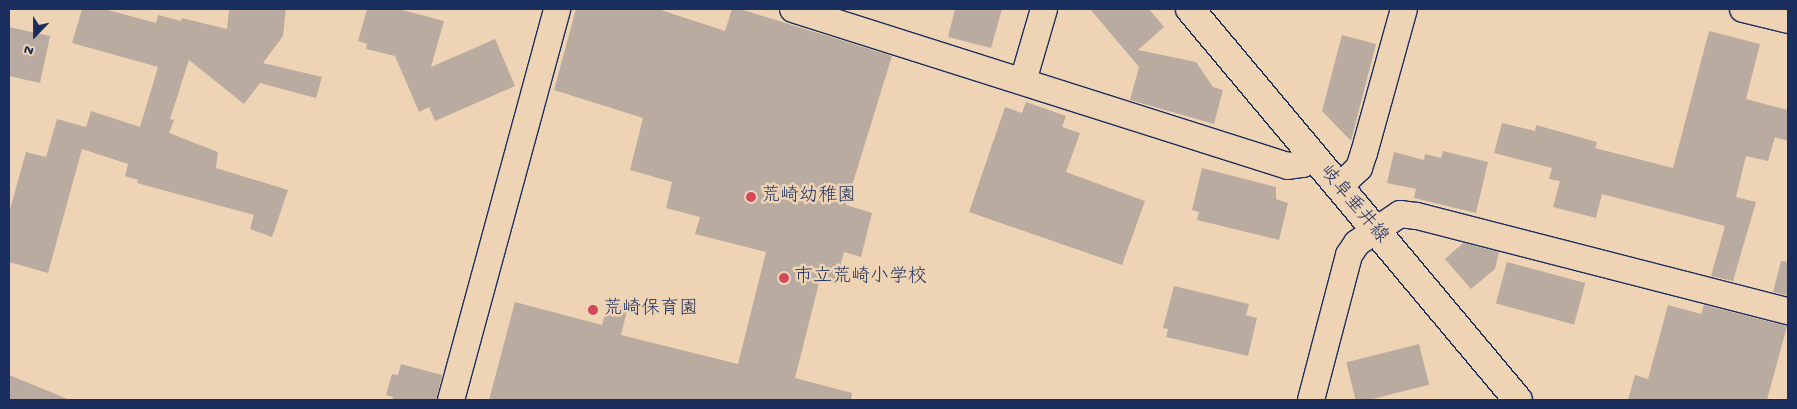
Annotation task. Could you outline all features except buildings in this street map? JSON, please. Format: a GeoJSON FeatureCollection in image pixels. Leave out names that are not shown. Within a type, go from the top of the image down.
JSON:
{"type":"FeatureCollection","features":[{"type":"Feature","properties":{"kind":"main road","name":"岐阜垂井線"},"geometry":{"type":"LineString","coordinates":[[1190,9],[1518,400]]}},
{"type":"Feature","properties":{"kind":"street"},"geometry":{"type":"LineString","coordinates":[[451,400],[557,9]]}},
{"type":"Feature","properties":{"kind":"street"},"geometry":{"type":"LineString","coordinates":[[793,9],[1288,166],[1303,164],[1313,156]]}},
{"type":"Feature","properties":{"kind":"street"},"geometry":{"type":"LineString","coordinates":[[1023,81],[1044,9]]}},
{"type":"Feature","properties":{"kind":"street"},"geometry":{"type":"LineString","coordinates":[[1339,187],[1359,168],[1404,9]]}},
{"type":"Feature","properties":{"kind":"street"},"geometry":{"type":"LineString","coordinates":[[1743,9],[1788,20]]}},
{"type":"Feature","properties":{"kind":"street"},"geometry":{"type":"LineString","coordinates":[[1311,400],[1348,255],[1357,243],[1400,214],[1417,216],[1788,310]]}},
{"type":"Feature","properties":{"kind":"place","name":"荒崎幼稚園"},"geometry":{"type":"Point","coordinates":[751,197]}},
{"type":"Feature","properties":{"kind":"place","name":"市立荒崎小学校"},"geometry":{"type":"Point","coordinates":[784,278]}},
{"type":"Feature","properties":{"kind":"place","name":"荒崎保育園"},"geometry":{"type":"Point","coordinates":[593,310]}}]}
